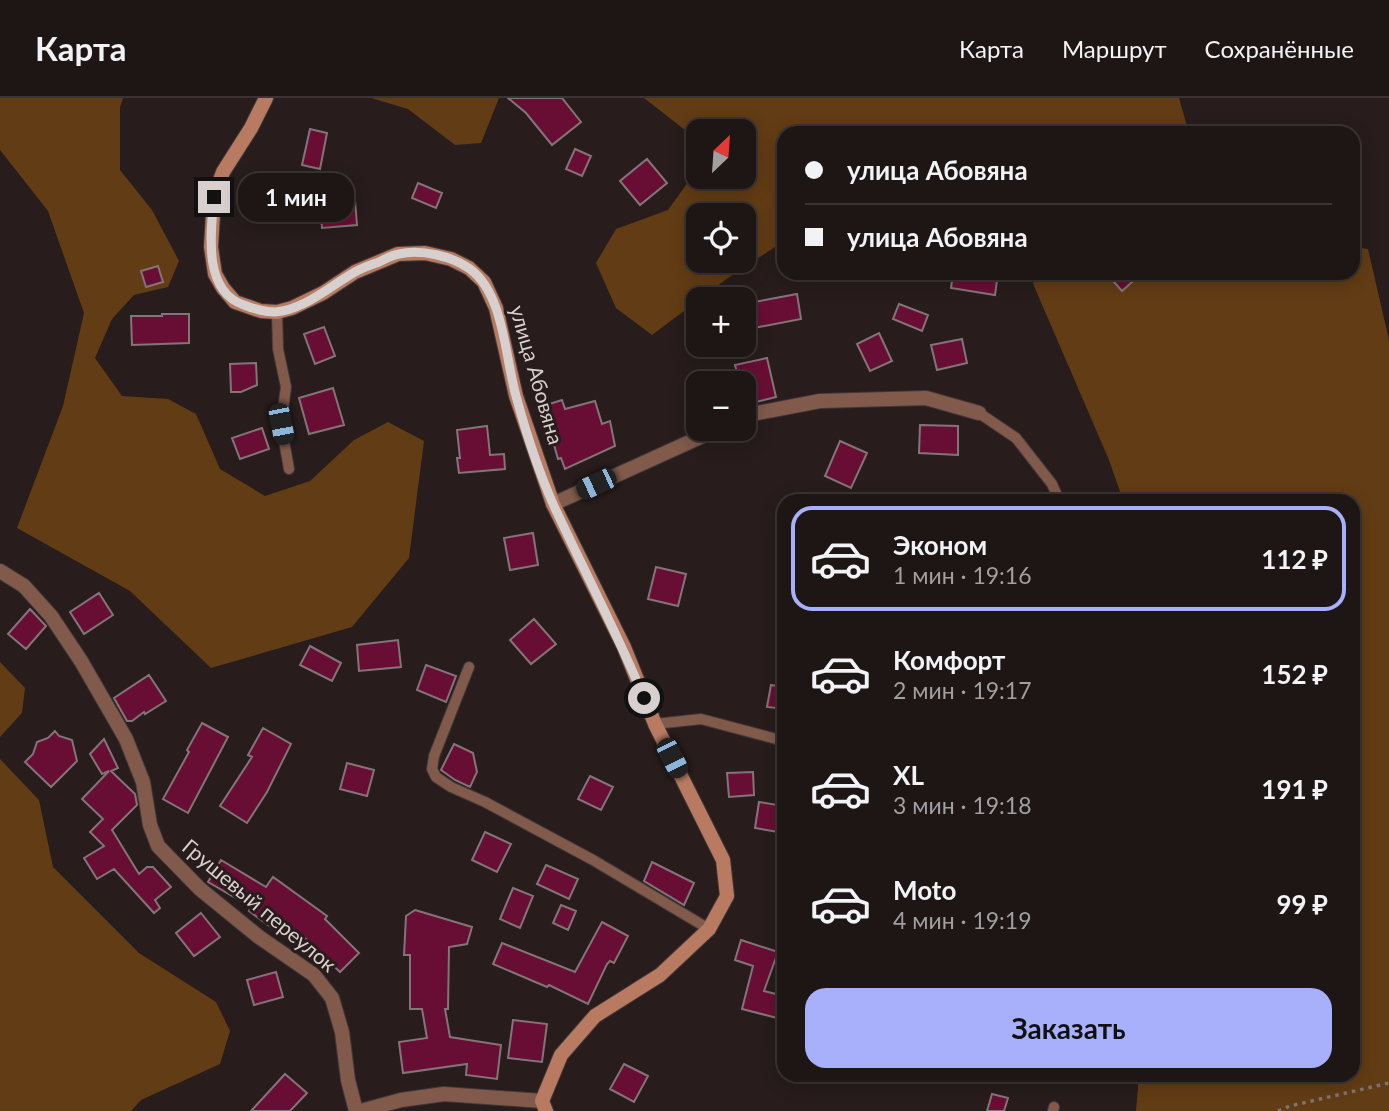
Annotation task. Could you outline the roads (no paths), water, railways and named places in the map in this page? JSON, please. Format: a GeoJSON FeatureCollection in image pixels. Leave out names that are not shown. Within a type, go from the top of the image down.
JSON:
{"type":"FeatureCollection","features":[{"type":"Feature","properties":{"kind":"street"},"geometry":{"type":"LineString","coordinates":[[266,98],[251,128],[223,172],[214,197],[211,247],[215,274],[235,302],[261,311],[277,312]]}},
{"type":"Feature","properties":{"kind":"street","name":"улица Абовяна"},"geometry":{"type":"LineString","coordinates":[[277,312],[303,303],[355,272],[398,254],[425,253],[451,259],[468,268],[484,282],[496,308],[516,396],[553,503],[624,647],[655,724],[723,860],[727,896],[709,929],[660,975],[596,1016],[561,1055],[544,1106]]}},
{"type":"Feature","properties":{"kind":"street"},"geometry":{"type":"LineString","coordinates":[[756,413],[820,401],[926,398],[979,413]]}},
{"type":"Feature","properties":{"kind":"street"},"geometry":{"type":"LineString","coordinates":[[553,503],[691,441]]}},
{"type":"Feature","properties":{"kind":"street","name":"Грушевый переулок"},"geometry":{"type":"LineString","coordinates":[[0,571],[24,586],[51,616],[101,695],[126,739],[143,782],[150,825],[158,846],[200,889],[249,929],[314,975],[332,998],[342,1032],[348,1080],[356,1111]]}},
{"type":"Feature","properties":{"kind":"street"},"geometry":{"type":"LineString","coordinates":[[361,1111],[401,1100],[444,1094],[544,1106]]}},
{"type":"Feature","properties":{"kind":"lane"},"geometry":{"type":"LineString","coordinates":[[277,312],[278,349],[286,387],[281,424],[289,469]]}},
{"type":"Feature","properties":{"kind":"lane"},"geometry":{"type":"LineString","coordinates":[[979,413],[1016,438],[1052,484],[1056,494]]}},
{"type":"Feature","properties":{"kind":"lane"},"geometry":{"type":"LineString","coordinates":[[469,667],[434,756],[432,769],[436,777],[614,872],[709,929]]}},
{"type":"Feature","properties":{"kind":"lane"},"geometry":{"type":"LineString","coordinates":[[655,724],[701,719],[777,739]]}}]}
